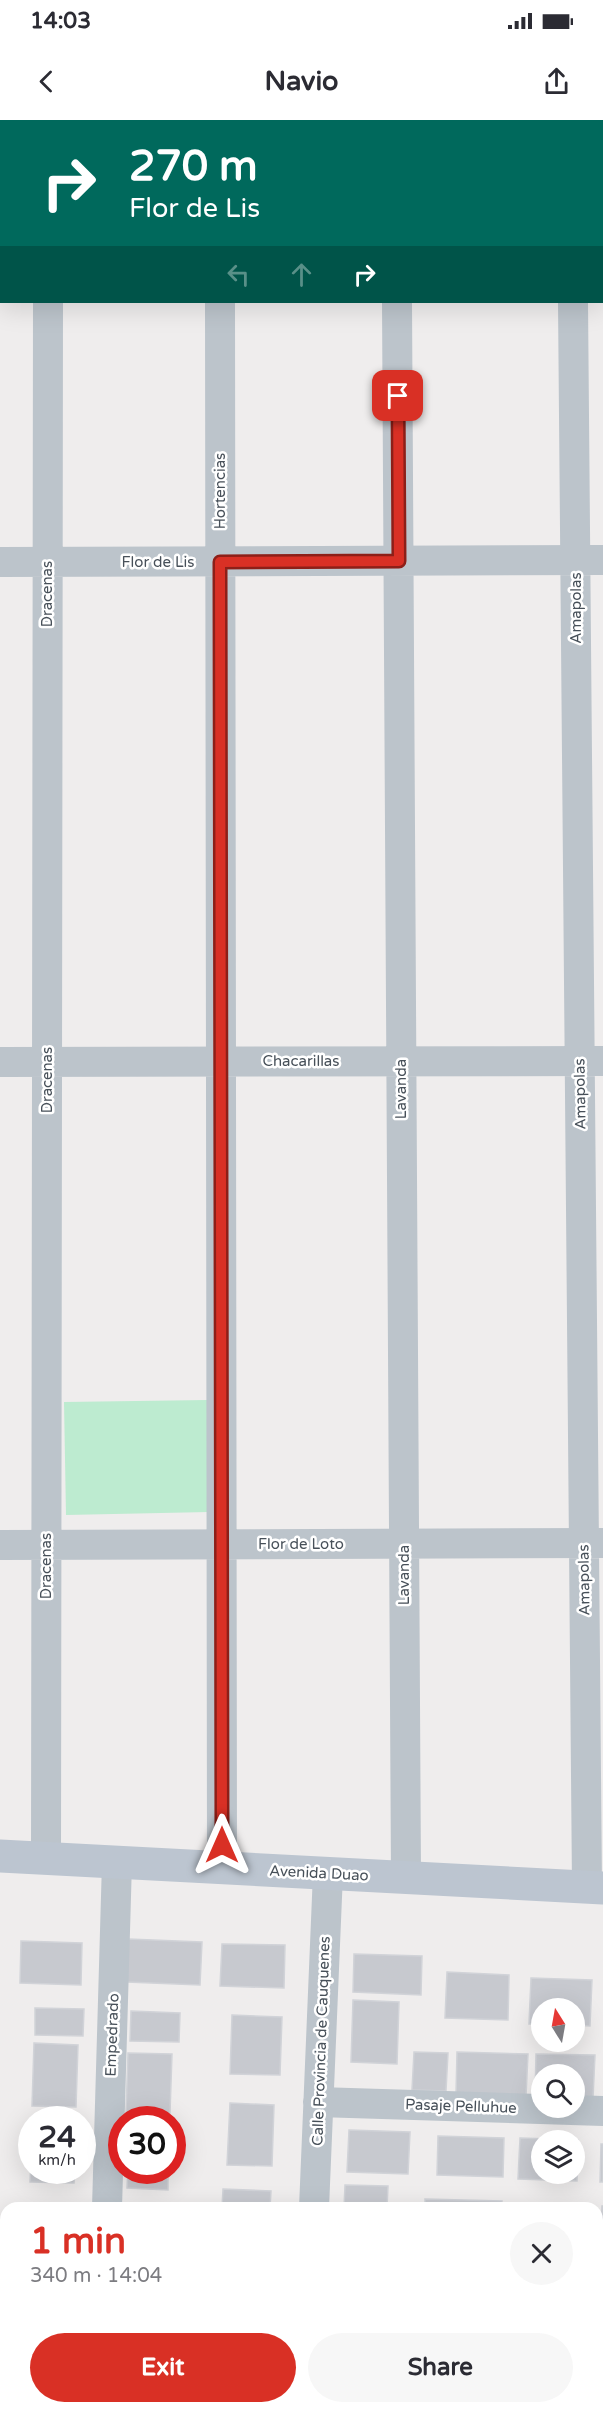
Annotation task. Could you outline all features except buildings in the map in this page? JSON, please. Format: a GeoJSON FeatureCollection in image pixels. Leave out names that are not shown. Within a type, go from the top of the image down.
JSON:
{"type":"FeatureCollection","features":[{"type":"Feature","properties":{"kind":"street","name":"Dracenas"},"geometry":{"type":"LineString","coordinates":[[46,1858],[48,303]]}},
{"type":"Feature","properties":{"kind":"street","name":"Hortencias"},"geometry":{"type":"LineString","coordinates":[[220,303],[222,1868]]}},
{"type":"Feature","properties":{"kind":"street","name":"Lavanda"},"geometry":{"type":"LineString","coordinates":[[397,303],[406,1877]]}},
{"type":"Feature","properties":{"kind":"street","name":"Amapolas"},"geometry":{"type":"LineString","coordinates":[[573,303],[589,560],[595,1887]]}},
{"type":"Feature","properties":{"kind":"street","name":"Flor de Lis"},"geometry":{"type":"LineString","coordinates":[[0,562],[589,560]]}},
{"type":"Feature","properties":{"kind":"street","name":"Chacarillas"},"geometry":{"type":"LineString","coordinates":[[0,1062],[591,1061]]}},
{"type":"Feature","properties":{"kind":"street","name":"Flor de Loto"},"geometry":{"type":"LineString","coordinates":[[0,1545],[594,1543]]}},
{"type":"Feature","properties":{"kind":"street","name":"Avenida Duao"},"geometry":{"type":"LineString","coordinates":[[0,1856],[595,1887]]}},
{"type":"Feature","properties":{"kind":"street","name":"Empedrado"},"geometry":{"type":"LineString","coordinates":[[107,2202],[117,1862]]}},
{"type":"Feature","properties":{"kind":"street","name":"Calle Provincia de Cauquenes"},"geometry":{"type":"LineString","coordinates":[[314,2202],[328,1873]]}},
{"type":"Feature","properties":{"kind":"street","name":"Pasaje Pelluhue"},"geometry":{"type":"LineString","coordinates":[[318,2102],[603,2111]]}},
{"type":"Feature","properties":{"kind":"green space"},"geometry":{"type":"Polygon","coordinates":[[[207,1400],[209,1512],[66,1515],[64,1402],[207,1400]]]}},
{"type":"Feature","properties":{"kind":"route"},"geometry":{"type":"LineString","coordinates":[[222,1845],[220,562],[399,561],[398,396]]}}]}
